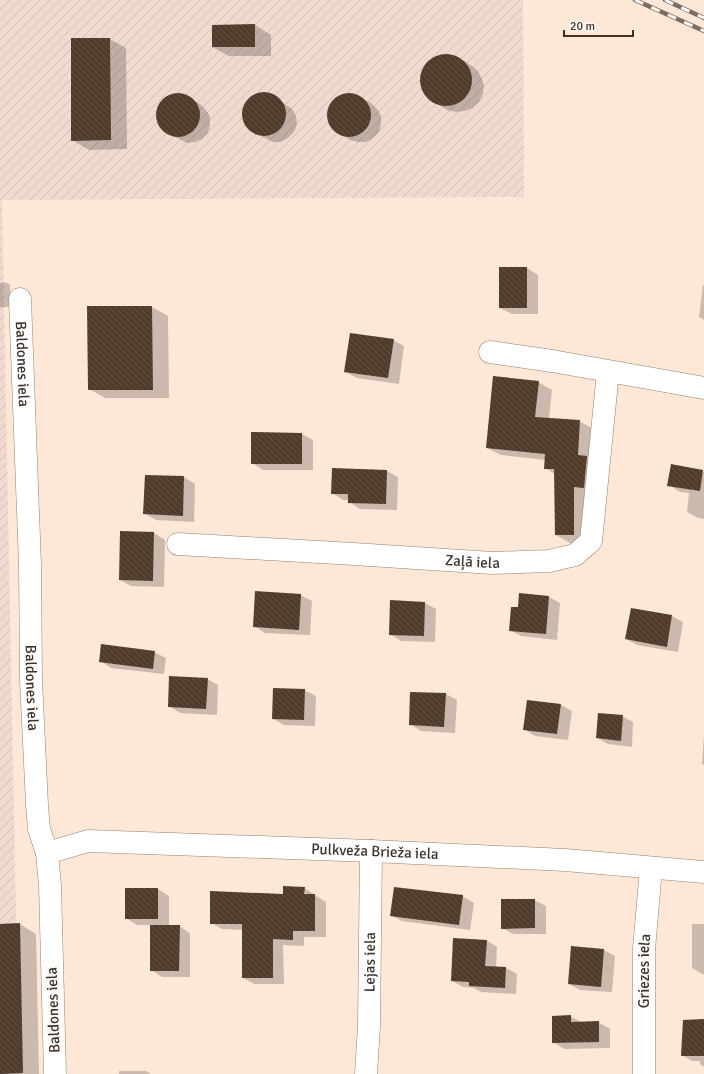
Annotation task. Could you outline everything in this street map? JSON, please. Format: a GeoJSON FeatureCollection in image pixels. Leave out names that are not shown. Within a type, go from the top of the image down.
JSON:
{"type":"FeatureCollection","features":[{"type":"Feature","properties":{"kind":"street","name":"Baldones iela"},"geometry":{"type":"LineString","coordinates":[[20,299],[30,564],[31,680],[39,829],[47,853],[50,885],[55,1074]]}},
{"type":"Feature","properties":{"kind":"street"},"geometry":{"type":"LineString","coordinates":[[490,352],[552,361],[704,388]]}},
{"type":"Feature","properties":{"kind":"street","name":"Zaļā iela"},"geometry":{"type":"LineString","coordinates":[[178,544],[492,563],[549,561],[575,555],[591,541],[608,372]]}},
{"type":"Feature","properties":{"kind":"street","name":"Pulkveža Brieža iela"},"geometry":{"type":"LineString","coordinates":[[47,853],[88,841],[371,851],[565,860],[704,872]]}},
{"type":"Feature","properties":{"kind":"street","name":"Lejas iela"},"geometry":{"type":"LineString","coordinates":[[366,1074],[369,1026],[371,851]]}},
{"type":"Feature","properties":{"kind":"street","name":"Griezes iela"},"geometry":{"type":"LineString","coordinates":[[644,1074],[644,949],[651,868]]}},
{"type":"Feature","properties":{"kind":"shaded area"},"geometry":{"type":"Polygon","coordinates":[[[0,0],[523,0],[524,197],[2,200],[19,1074],[0,1074],[0,0]]]}},
{"type":"Feature","properties":{"kind":"building"},"geometry":{"type":"Polygon","coordinates":[[[255,24],[255,47],[212,47],[212,25],[255,24]]]}},
{"type":"Feature","properties":{"kind":"building"},"geometry":{"type":"Polygon","coordinates":[[[71,38],[110,38],[111,140],[71,141],[71,38]]]}},
{"type":"Feature","properties":{"kind":"building"},"geometry":{"type":"Polygon","coordinates":[[[441,54],[451,54],[460,58],[468,66],[472,75],[472,85],[468,94],[460,102],[451,106],[441,106],[432,102],[424,94],[420,85],[420,75],[424,66],[432,58],[441,54]]]}},
{"type":"Feature","properties":{"kind":"building"},"geometry":{"type":"Polygon","coordinates":[[[264,92],[276,96],[282,102],[286,114],[282,126],[276,132],[264,136],[252,132],[246,126],[242,114],[246,102],[252,96],[264,92]]]}},
{"type":"Feature","properties":{"kind":"building"},"geometry":{"type":"Polygon","coordinates":[[[178,93],[190,97],[196,103],[200,115],[196,127],[190,133],[178,137],[166,133],[160,127],[156,115],[160,103],[166,97],[178,93]]]}},
{"type":"Feature","properties":{"kind":"building"},"geometry":{"type":"Polygon","coordinates":[[[349,93],[361,97],[367,103],[371,115],[367,127],[361,133],[349,137],[337,133],[331,127],[327,115],[331,103],[337,97],[349,93]]]}},
{"type":"Feature","properties":{"kind":"building"},"geometry":{"type":"Polygon","coordinates":[[[499,267],[527,267],[527,308],[499,308],[499,267]]]}},
{"type":"Feature","properties":{"kind":"building"},"geometry":{"type":"Polygon","coordinates":[[[87,306],[152,306],[153,390],[88,390],[87,306]]]}},
{"type":"Feature","properties":{"kind":"building"},"geometry":{"type":"Polygon","coordinates":[[[350,333],[394,339],[388,378],[344,372],[350,333]]]}},
{"type":"Feature","properties":{"kind":"building"},"geometry":{"type":"Polygon","coordinates":[[[493,376],[539,381],[535,417],[580,420],[578,455],[587,456],[584,488],[574,487],[574,535],[555,535],[554,469],[544,469],[545,454],[486,448],[493,376]]]}},
{"type":"Feature","properties":{"kind":"building"},"geometry":{"type":"Polygon","coordinates":[[[251,432],[302,433],[302,464],[251,464],[251,432]]]}},
{"type":"Feature","properties":{"kind":"building"},"geometry":{"type":"Polygon","coordinates":[[[671,464],[703,470],[700,491],[667,486],[671,464]]]}},
{"type":"Feature","properties":{"kind":"building"},"geometry":{"type":"Polygon","coordinates":[[[332,468],[387,470],[386,504],[348,503],[348,494],[331,494],[332,468]]]}},
{"type":"Feature","properties":{"kind":"building"},"geometry":{"type":"Polygon","coordinates":[[[145,475],[184,476],[183,516],[143,514],[145,475]]]}},
{"type":"Feature","properties":{"kind":"building"},"geometry":{"type":"Polygon","coordinates":[[[120,531],[154,532],[153,581],[119,580],[120,531]]]}},
{"type":"Feature","properties":{"kind":"building"},"geometry":{"type":"Polygon","coordinates":[[[255,591],[301,594],[299,630],[253,627],[255,591]]]}},
{"type":"Feature","properties":{"kind":"building"},"geometry":{"type":"Polygon","coordinates":[[[519,593],[549,596],[546,634],[509,631],[511,607],[518,607],[519,593]]]}},
{"type":"Feature","properties":{"kind":"building"},"geometry":{"type":"Polygon","coordinates":[[[390,600],[425,602],[424,636],[389,635],[390,600]]]}},
{"type":"Feature","properties":{"kind":"building"},"geometry":{"type":"Polygon","coordinates":[[[631,608],[672,615],[667,647],[625,639],[631,608]]]}},
{"type":"Feature","properties":{"kind":"building"},"geometry":{"type":"Polygon","coordinates":[[[101,644],[155,651],[153,669],[99,662],[101,644]]]}},
{"type":"Feature","properties":{"kind":"building"},"geometry":{"type":"Polygon","coordinates":[[[169,676],[208,678],[206,709],[168,707],[169,676]]]}},
{"type":"Feature","properties":{"kind":"building"},"geometry":{"type":"Polygon","coordinates":[[[273,688],[305,689],[304,720],[272,719],[273,688]]]}},
{"type":"Feature","properties":{"kind":"building"},"geometry":{"type":"Polygon","coordinates":[[[410,692],[446,693],[444,727],[409,725],[410,692]]]}},
{"type":"Feature","properties":{"kind":"building"},"geometry":{"type":"Polygon","coordinates":[[[527,700],[561,704],[557,734],[523,730],[527,700]]]}},
{"type":"Feature","properties":{"kind":"building"},"geometry":{"type":"Polygon","coordinates":[[[598,713],[623,715],[621,741],[596,738],[598,713]]]}},
{"type":"Feature","properties":{"kind":"building"},"geometry":{"type":"Polygon","coordinates":[[[283,886],[305,887],[304,894],[315,894],[315,931],[293,931],[293,940],[273,939],[273,978],[242,978],[242,924],[210,924],[210,891],[283,894],[283,886]]]}},
{"type":"Feature","properties":{"kind":"building"},"geometry":{"type":"Polygon","coordinates":[[[394,887],[463,895],[459,925],[390,916],[394,887]]]}},
{"type":"Feature","properties":{"kind":"building"},"geometry":{"type":"Polygon","coordinates":[[[125,888],[158,888],[158,919],[125,919],[125,888]]]}},
{"type":"Feature","properties":{"kind":"building"},"geometry":{"type":"Polygon","coordinates":[[[501,899],[535,899],[535,928],[501,929],[501,899]]]}},
{"type":"Feature","properties":{"kind":"building"},"geometry":{"type":"Polygon","coordinates":[[[20,923],[23,1073],[0,1074],[0,924],[20,923]]]}},
{"type":"Feature","properties":{"kind":"building"},"geometry":{"type":"Polygon","coordinates":[[[150,925],[180,925],[179,971],[150,971],[150,925]]]}},
{"type":"Feature","properties":{"kind":"building"},"geometry":{"type":"Polygon","coordinates":[[[453,938],[487,940],[485,966],[506,967],[505,988],[469,986],[469,982],[451,981],[453,938]]]}},
{"type":"Feature","properties":{"kind":"building"},"geometry":{"type":"Polygon","coordinates":[[[571,946],[604,949],[601,987],[568,984],[571,946]]]}},
{"type":"Feature","properties":{"kind":"building"},"geometry":{"type":"Polygon","coordinates":[[[571,1015],[571,1022],[599,1021],[599,1042],[552,1043],[552,1016],[571,1015]]]}},
{"type":"Feature","properties":{"kind":"building"},"geometry":{"type":"Polygon","coordinates":[[[704,1019],[704,1056],[681,1056],[683,1020],[704,1019]]]}},
{"type":"Feature","properties":{"kind":"railway"},"geometry":{"type":"LineString","coordinates":[[635,0],[704,31]]}},
{"type":"Feature","properties":{"kind":"railway"},"geometry":{"type":"LineString","coordinates":[[665,0],[704,18]]}}]}
